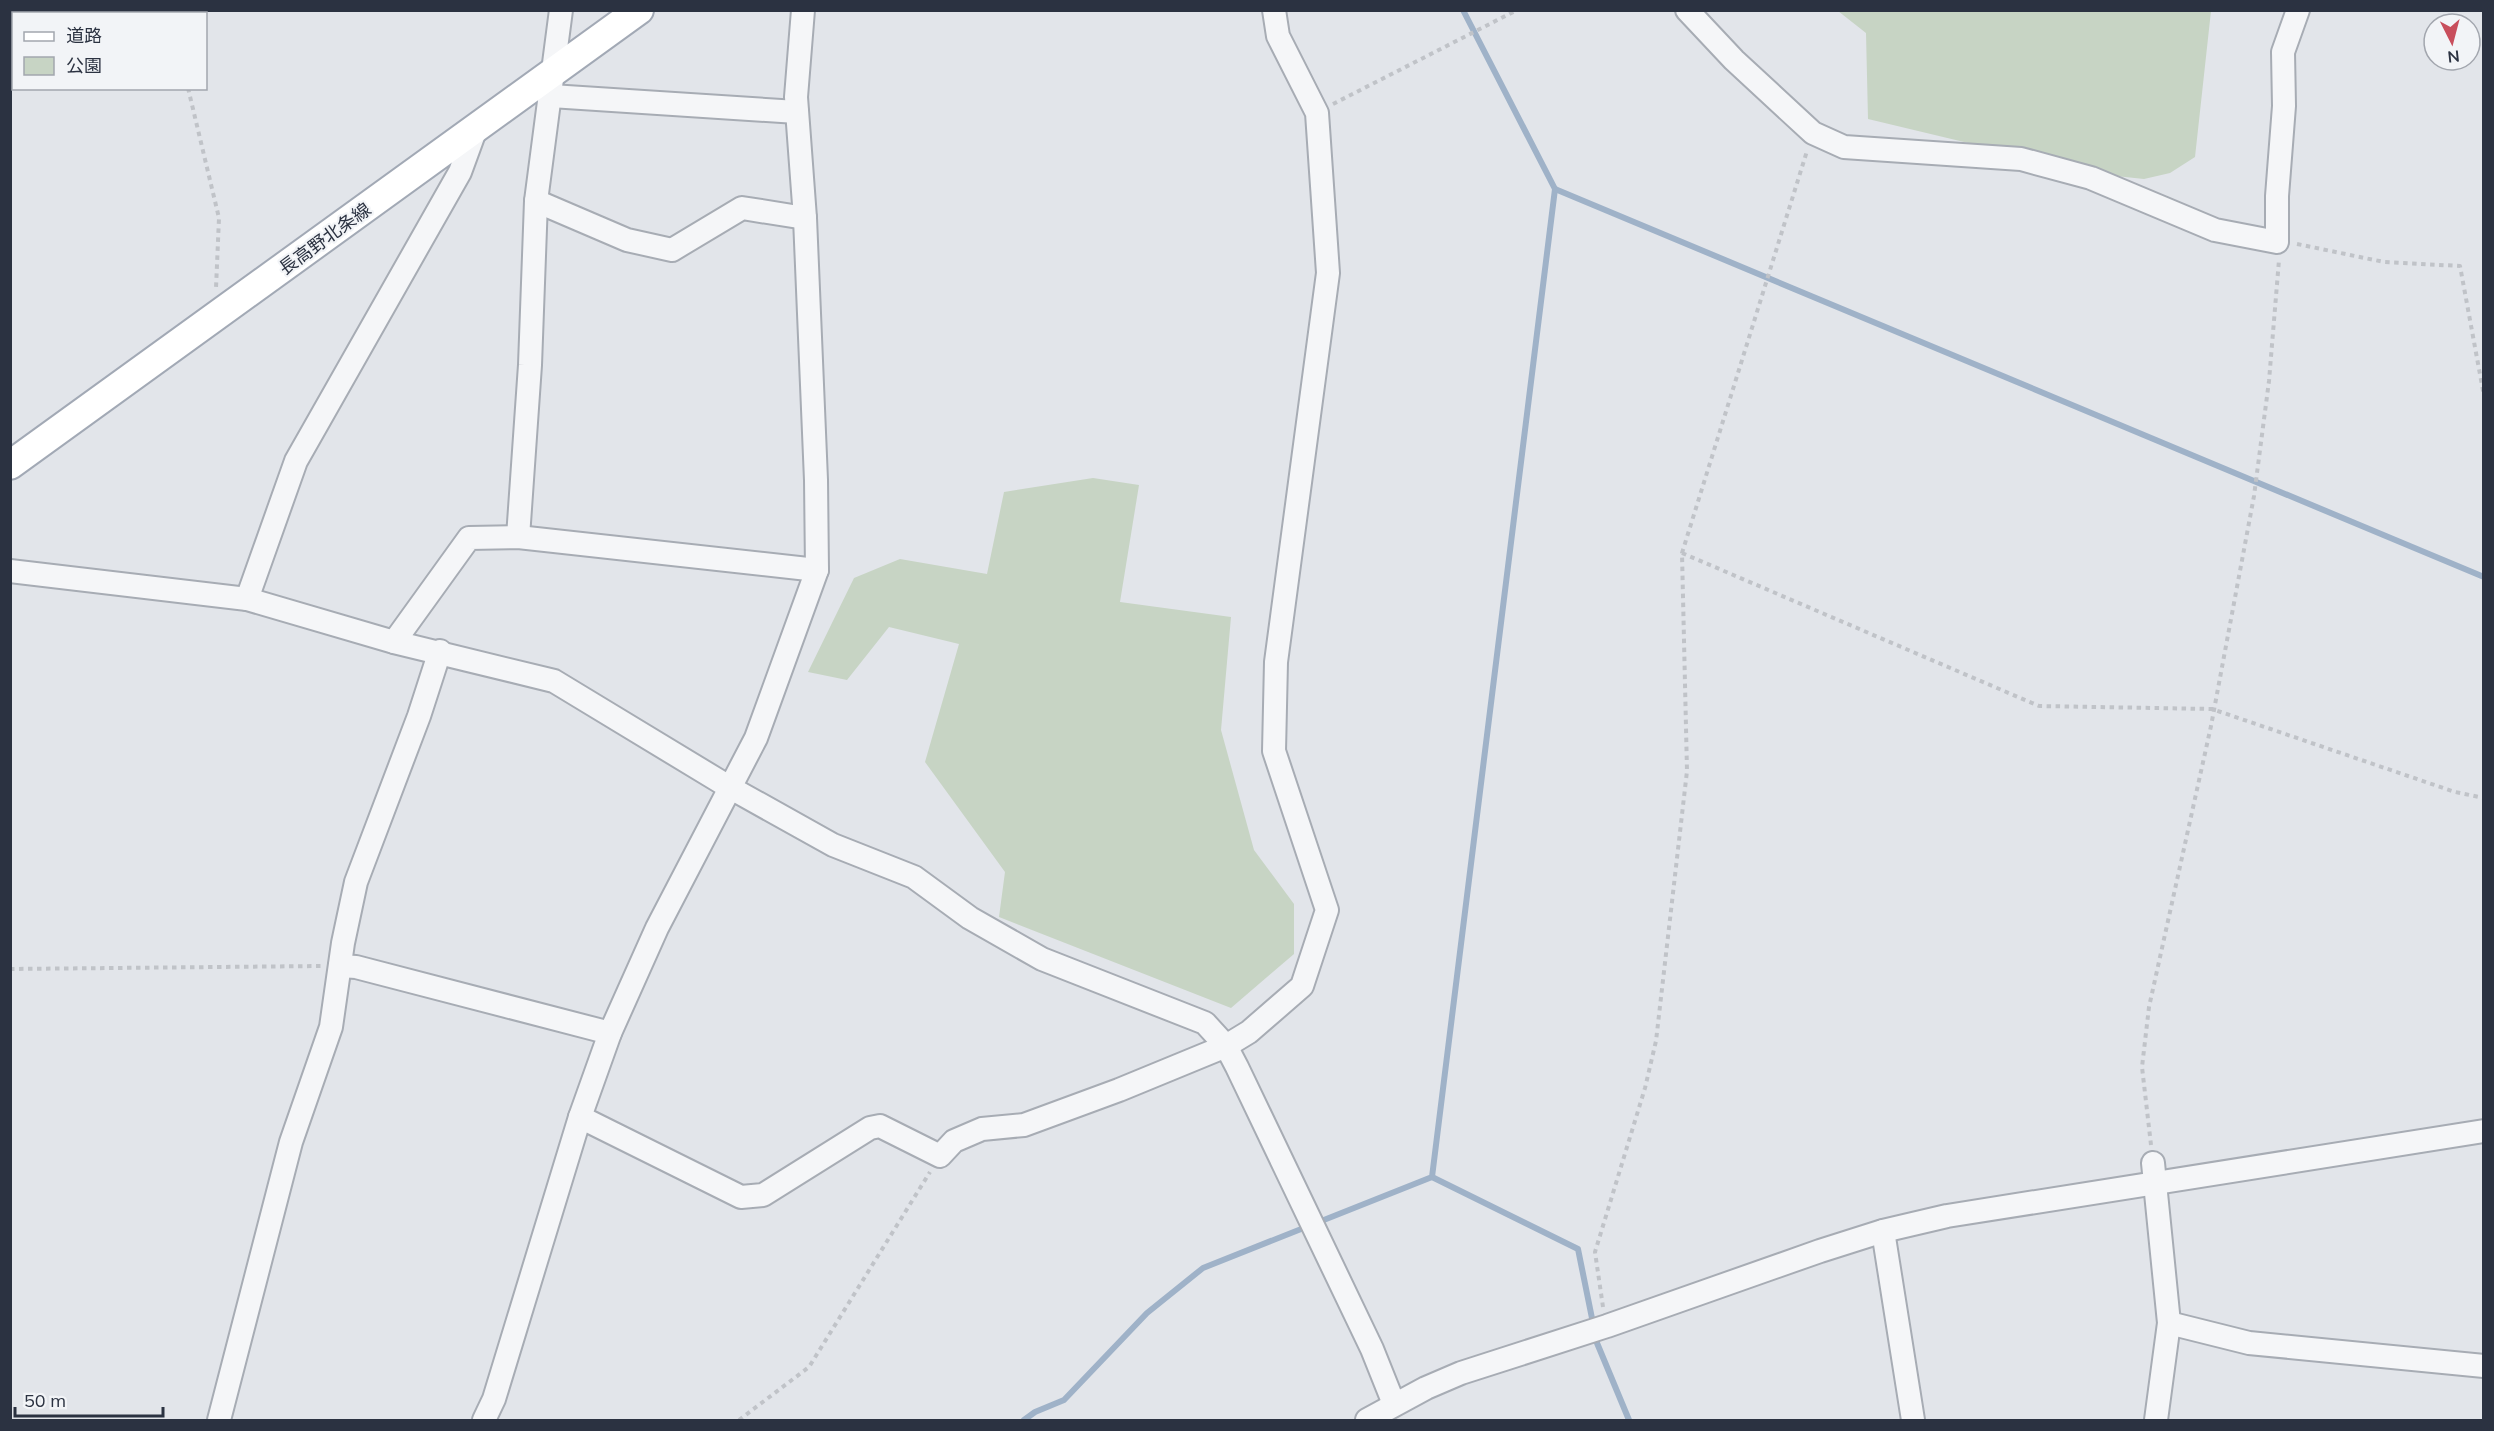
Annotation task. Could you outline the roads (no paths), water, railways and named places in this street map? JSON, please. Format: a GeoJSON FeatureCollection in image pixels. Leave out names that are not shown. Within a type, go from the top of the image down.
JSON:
{"type":"FeatureCollection","features":[{"type":"Feature","properties":{"kind":"main road","name":"長高野北条線"},"geometry":{"type":"LineString","coordinates":[[10,465],[475,131],[552,85],[639,10]]}},
{"type":"Feature","properties":{"kind":"street"},"geometry":{"type":"LineString","coordinates":[[518,537],[530,365],[536,201],[561,10]]}},
{"type":"Feature","properties":{"kind":"street"},"geometry":{"type":"LineString","coordinates":[[484,1420],[494,1399],[525,1304],[580,1117],[610,1033],[657,928],[756,738],[817,570],[816,480],[805,218],[796,97],[803,10]]}},
{"type":"Feature","properties":{"kind":"street"},"geometry":{"type":"LineString","coordinates":[[580,1117],[741,1197],[763,1195],[870,1128],[880,1126],[940,1156],[954,1141],[982,1129],[1024,1125],[1119,1090],[1226,1046],[1249,1032],[1302,986],[1327,910],[1274,751],[1276,662],[1328,273],[1326,202],[1317,112],[1278,36],[1274,10]]}},
{"type":"Feature","properties":{"kind":"street"},"geometry":{"type":"LineString","coordinates":[[1687,10],[1734,60],[1813,133],[1844,147],[2021,159],[2091,178],[2215,230],[2277,242],[2277,196],[2284,106],[2283,52],[2298,10]]}},
{"type":"Feature","properties":{"kind":"street"},"geometry":{"type":"LineString","coordinates":[[552,85],[797,112]]}},
{"type":"Feature","properties":{"kind":"street"},"geometry":{"type":"LineString","coordinates":[[247,598],[296,461],[460,172],[475,131]]}},
{"type":"Feature","properties":{"kind":"street"},"geometry":{"type":"LineString","coordinates":[[536,201],[627,240],[672,250],[741,208],[805,218]]}},
{"type":"Feature","properties":{"kind":"street"},"geometry":{"type":"LineString","coordinates":[[394,642],[469,538],[518,537],[817,570]]}},
{"type":"Feature","properties":{"kind":"street"},"geometry":{"type":"LineString","coordinates":[[10,572],[247,598],[394,642],[440,651],[554,681],[729,787],[833,845],[914,878],[970,918],[1042,959],[1205,1023],[1226,1046],[1372,1349],[1394,1404]]}},
{"type":"Feature","properties":{"kind":"street"},"geometry":{"type":"LineString","coordinates":[[219,1420],[291,1142],[331,1027],[356,882],[419,716],[440,651]]}},
{"type":"Feature","properties":{"kind":"street"},"geometry":{"type":"LineString","coordinates":[[340,966],[356,967],[610,1033]]}},
{"type":"Feature","properties":{"kind":"street"},"geometry":{"type":"LineString","coordinates":[[1367,1420],[1394,1404],[1461,1373],[1883,1232],[2154,1173],[2484,1131]]}},
{"type":"Feature","properties":{"kind":"street"},"geometry":{"type":"LineString","coordinates":[[2154,1173],[2169,1323],[2156,1420]]}},
{"type":"Feature","properties":{"kind":"street"},"geometry":{"type":"LineString","coordinates":[[1883,1232],[1913,1420]]}},
{"type":"Feature","properties":{"kind":"street"},"geometry":{"type":"LineString","coordinates":[[2169,1323],[2249,1343],[2484,1365]]}},
{"type":"Feature","properties":{"kind":"waterway"},"geometry":{"type":"LineString","coordinates":[[1463,10],[1555,189],[2484,577]]}},
{"type":"Feature","properties":{"kind":"waterway"},"geometry":{"type":"LineString","coordinates":[[1024,1420],[1035,1412],[1064,1400],[1147,1313],[1203,1268],[1432,1177],[1555,189]]}},
{"type":"Feature","properties":{"kind":"waterway"},"geometry":{"type":"LineString","coordinates":[[1432,1177],[1578,1249],[1597,1343],[1629,1420]]}}]}
